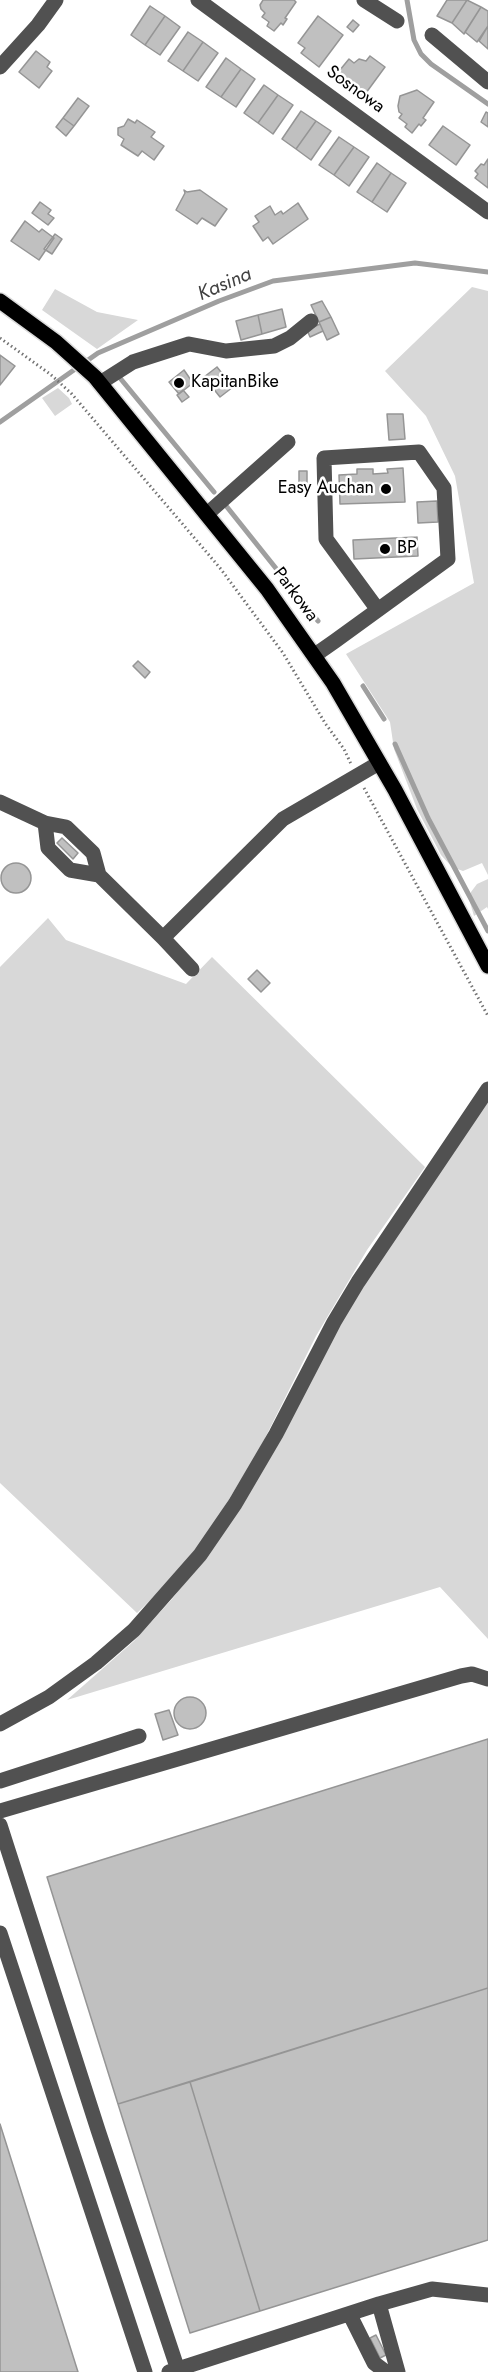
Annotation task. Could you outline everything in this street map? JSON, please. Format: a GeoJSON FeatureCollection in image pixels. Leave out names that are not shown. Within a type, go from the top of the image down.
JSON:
{"type":"FeatureCollection","features":[{"type":"Feature","properties":{"kind":"main road","name":"Parkowa"},"geometry":{"type":"LineString","coordinates":[[0,301],[56,342],[98,380],[267,589],[315,655],[380,763],[488,966]]}},
{"type":"Feature","properties":{"kind":"street"},"geometry":{"type":"LineString","coordinates":[[0,67],[38,25],[56,0]]}},
{"type":"Feature","properties":{"kind":"street","name":"Sosnowa"},"geometry":{"type":"LineString","coordinates":[[198,0],[488,212]]}},
{"type":"Feature","properties":{"kind":"street"},"geometry":{"type":"LineString","coordinates":[[364,0],[397,21]]}},
{"type":"Feature","properties":{"kind":"street"},"geometry":{"type":"LineString","coordinates":[[432,35],[488,82]]}},
{"type":"Feature","properties":{"kind":"street"},"geometry":{"type":"LineString","coordinates":[[98,380],[133,362],[189,344],[226,351],[274,346],[290,338],[311,321]]}},
{"type":"Feature","properties":{"kind":"street"},"geometry":{"type":"LineString","coordinates":[[207,514],[288,442]]}},
{"type":"Feature","properties":{"kind":"street"},"geometry":{"type":"LineString","coordinates":[[315,655],[378,610],[448,559],[444,488],[419,452],[324,458],[326,539],[378,610]]}},
{"type":"Feature","properties":{"kind":"street"},"geometry":{"type":"LineString","coordinates":[[164,938],[283,819],[380,763]]}},
{"type":"Feature","properties":{"kind":"street"},"geometry":{"type":"LineString","coordinates":[[0,802],[45,823],[66,826],[93,853],[99,875],[164,938],[192,969]]}},
{"type":"Feature","properties":{"kind":"street"},"geometry":{"type":"LineString","coordinates":[[45,823],[48,848],[70,870],[99,875]]}},
{"type":"Feature","properties":{"kind":"street"},"geometry":{"type":"LineString","coordinates":[[0,1724],[49,1697],[96,1664],[134,1630],[200,1555],[235,1504],[276,1434],[334,1322],[358,1282],[488,1089]]}},
{"type":"Feature","properties":{"kind":"street"},"geometry":{"type":"LineString","coordinates":[[0,1811],[461,1676],[472,1674],[488,1679]]}},
{"type":"Feature","properties":{"kind":"street"},"geometry":{"type":"LineString","coordinates":[[0,1781],[139,1736]]}},
{"type":"Feature","properties":{"kind":"street"},"geometry":{"type":"LineString","coordinates":[[0,1826],[173,2371],[432,2289],[488,2295]]}},
{"type":"Feature","properties":{"kind":"street"},"geometry":{"type":"LineString","coordinates":[[0,1933],[145,2372]]}},
{"type":"Feature","properties":{"kind":"street"},"geometry":{"type":"LineString","coordinates":[[379,2304],[398,2372]]}},
{"type":"Feature","properties":{"kind":"street"},"geometry":{"type":"LineString","coordinates":[[350,2315],[374,2363],[386,2372]]}},
{"type":"Feature","properties":{"kind":"path"},"geometry":{"type":"LineString","coordinates":[[0,338],[50,374],[71,393],[249,604],[283,652],[325,723],[344,749],[352,766]]}},
{"type":"Feature","properties":{"kind":"path"},"geometry":{"type":"LineString","coordinates":[[364,789],[488,1016]]}},
{"type":"Feature","properties":{"kind":"shaded area"},"geometry":{"type":"Polygon","coordinates":[[[472,287],[488,291],[488,875],[482,863],[463,871],[452,867],[441,855],[417,809],[394,749],[390,722],[346,654],[474,583],[455,476],[426,416],[385,371],[472,287]]]}},
{"type":"Feature","properties":{"kind":"shaded area"},"geometry":{"type":"Polygon","coordinates":[[[55,289],[97,312],[138,320],[97,349],[42,310],[55,289]]]}},
{"type":"Feature","properties":{"kind":"shaded area"},"geometry":{"type":"Polygon","coordinates":[[[58,388],[72,404],[55,416],[42,398],[58,388]]]}},
{"type":"Feature","properties":{"kind":"shaded area"},"geometry":{"type":"Polygon","coordinates":[[[488,879],[488,909],[487,907],[474,916],[469,899],[471,892],[477,884],[488,879]]]}},
{"type":"Feature","properties":{"kind":"shaded area"},"geometry":{"type":"Polygon","coordinates":[[[48,918],[66,940],[186,984],[212,957],[425,1167],[367,1250],[316,1336],[259,1450],[209,1532],[168,1583],[137,1613],[0,1483],[0,967],[48,918]]]}},
{"type":"Feature","properties":{"kind":"shaded area"},"geometry":{"type":"Polygon","coordinates":[[[488,1099],[488,1639],[440,1587],[67,1700],[134,1641],[172,1599],[222,1535],[370,1268],[488,1099]]]}},
{"type":"Feature","properties":{"kind":"building"},"geometry":{"type":"Polygon","coordinates":[[[263,0],[294,0],[296,2],[283,25],[281,23],[274,31],[267,26],[269,22],[262,17],[265,13],[260,5],[263,0]]]}},
{"type":"Feature","properties":{"kind":"building"},"geometry":{"type":"Polygon","coordinates":[[[447,0],[467,0],[452,23],[437,16],[447,0]]]}},
{"type":"Feature","properties":{"kind":"building"},"geometry":{"type":"Polygon","coordinates":[[[467,0],[481,7],[464,34],[452,23],[467,0]]]}},
{"type":"Feature","properties":{"kind":"building"},"geometry":{"type":"Polygon","coordinates":[[[150,6],[165,16],[145,45],[131,35],[150,6]]]}},
{"type":"Feature","properties":{"kind":"building"},"geometry":{"type":"Polygon","coordinates":[[[481,7],[488,11],[488,26],[477,42],[465,32],[481,7]]]}},
{"type":"Feature","properties":{"kind":"building"},"geometry":{"type":"Polygon","coordinates":[[[165,16],[180,27],[160,55],[145,45],[165,16]]]}},
{"type":"Feature","properties":{"kind":"building"},"geometry":{"type":"Polygon","coordinates":[[[318,16],[343,35],[319,67],[301,53],[305,48],[298,43],[318,16]]]}},
{"type":"Feature","properties":{"kind":"building"},"geometry":{"type":"Polygon","coordinates":[[[353,20],[359,25],[353,32],[347,27],[353,20]]]}},
{"type":"Feature","properties":{"kind":"building"},"geometry":{"type":"Polygon","coordinates":[[[488,26],[488,49],[479,41],[488,26]]]}},
{"type":"Feature","properties":{"kind":"building"},"geometry":{"type":"Polygon","coordinates":[[[188,32],[203,42],[183,71],[168,61],[188,32]]]}},
{"type":"Feature","properties":{"kind":"building"},"geometry":{"type":"Polygon","coordinates":[[[203,42],[218,53],[198,81],[183,71],[203,42]]]}},
{"type":"Feature","properties":{"kind":"building"},"geometry":{"type":"Polygon","coordinates":[[[36,51],[50,62],[47,67],[52,71],[39,88],[19,72],[36,51]]]}},
{"type":"Feature","properties":{"kind":"building"},"geometry":{"type":"Polygon","coordinates":[[[370,56],[385,67],[363,97],[335,76],[349,59],[354,63],[359,59],[366,61],[370,56]]]}},
{"type":"Feature","properties":{"kind":"building"},"geometry":{"type":"Polygon","coordinates":[[[226,58],[241,69],[221,97],[206,87],[226,58]]]}},
{"type":"Feature","properties":{"kind":"building"},"geometry":{"type":"Polygon","coordinates":[[[241,69],[255,79],[236,107],[221,97],[241,69]]]}},
{"type":"Feature","properties":{"kind":"building"},"geometry":{"type":"Polygon","coordinates":[[[264,85],[278,95],[258,123],[244,113],[264,85]]]}},
{"type":"Feature","properties":{"kind":"building"},"geometry":{"type":"Polygon","coordinates":[[[417,90],[434,102],[423,118],[426,120],[421,126],[419,124],[412,133],[405,127],[407,124],[399,118],[402,114],[398,106],[400,96],[417,90]]]}},
{"type":"Feature","properties":{"kind":"building"},"geometry":{"type":"Polygon","coordinates":[[[278,95],[293,105],[273,134],[258,123],[278,95]]]}},
{"type":"Feature","properties":{"kind":"building"},"geometry":{"type":"Polygon","coordinates":[[[78,98],[89,106],[74,126],[63,118],[78,98]]]}},
{"type":"Feature","properties":{"kind":"building"},"geometry":{"type":"Polygon","coordinates":[[[301,111],[316,121],[296,149],[282,139],[301,111]]]}},
{"type":"Feature","properties":{"kind":"building"},"geometry":{"type":"Polygon","coordinates":[[[486,112],[488,113],[488,127],[481,122],[486,112]]]}},
{"type":"Feature","properties":{"kind":"building"},"geometry":{"type":"Polygon","coordinates":[[[63,118],[74,126],[66,136],[56,127],[63,118]]]}},
{"type":"Feature","properties":{"kind":"building"},"geometry":{"type":"Polygon","coordinates":[[[128,119],[135,123],[137,120],[155,132],[151,137],[164,146],[154,160],[142,151],[138,156],[121,145],[124,139],[118,135],[118,128],[124,126],[128,119]]]}},
{"type":"Feature","properties":{"kind":"building"},"geometry":{"type":"Polygon","coordinates":[[[316,121],[331,131],[311,160],[296,149],[316,121]]]}},
{"type":"Feature","properties":{"kind":"building"},"geometry":{"type":"Polygon","coordinates":[[[443,126],[470,145],[456,165],[429,145],[443,126]]]}},
{"type":"Feature","properties":{"kind":"building"},"geometry":{"type":"Polygon","coordinates":[[[339,137],[354,147],[334,175],[319,165],[339,137]]]}},
{"type":"Feature","properties":{"kind":"building"},"geometry":{"type":"Polygon","coordinates":[[[354,147],[369,157],[349,186],[334,175],[354,147]]]}},
{"type":"Feature","properties":{"kind":"building"},"geometry":{"type":"Polygon","coordinates":[[[488,159],[488,188],[475,178],[478,174],[475,171],[488,159]]]}},
{"type":"Feature","properties":{"kind":"building"},"geometry":{"type":"Polygon","coordinates":[[[377,163],[391,173],[372,202],[357,192],[377,163]]]}},
{"type":"Feature","properties":{"kind":"building"},"geometry":{"type":"Polygon","coordinates":[[[391,173],[406,183],[387,212],[372,202],[391,173]]]}},
{"type":"Feature","properties":{"kind":"building"},"geometry":{"type":"Polygon","coordinates":[[[184,190],[187,192],[200,190],[227,209],[215,226],[202,218],[197,224],[176,210],[185,193],[184,190]]]}},
{"type":"Feature","properties":{"kind":"building"},"geometry":{"type":"Polygon","coordinates":[[[40,202],[51,210],[48,214],[54,218],[48,225],[32,213],[40,202]]]}},
{"type":"Feature","properties":{"kind":"building"},"geometry":{"type":"Polygon","coordinates":[[[298,203],[308,219],[273,244],[268,237],[263,241],[253,226],[259,222],[255,216],[270,206],[275,215],[281,211],[283,214],[298,203]]]}},
{"type":"Feature","properties":{"kind":"building"},"geometry":{"type":"Polygon","coordinates":[[[25,221],[39,232],[42,229],[54,238],[39,260],[11,241],[25,221]]]}},
{"type":"Feature","properties":{"kind":"building"},"geometry":{"type":"Polygon","coordinates":[[[55,234],[62,239],[52,254],[44,249],[55,234]]]}},
{"type":"Feature","properties":{"kind":"building"},"geometry":{"type":"Polygon","coordinates":[[[322,301],[331,317],[319,322],[311,305],[322,301]]]}},
{"type":"Feature","properties":{"kind":"building"},"geometry":{"type":"Polygon","coordinates":[[[282,309],[286,327],[262,334],[258,315],[282,309]]]}},
{"type":"Feature","properties":{"kind":"building"},"geometry":{"type":"Polygon","coordinates":[[[258,315],[262,334],[241,340],[236,321],[258,315]]]}},
{"type":"Feature","properties":{"kind":"building"},"geometry":{"type":"Polygon","coordinates":[[[331,317],[339,334],[327,340],[319,322],[331,317]]]}},
{"type":"Feature","properties":{"kind":"building"},"geometry":{"type":"Polygon","coordinates":[[[320,324],[323,331],[310,337],[307,330],[320,324]]]}},
{"type":"Feature","properties":{"kind":"building"},"geometry":{"type":"Polygon","coordinates":[[[0,355],[15,366],[0,385],[0,355]]]}},
{"type":"Feature","properties":{"kind":"building"},"geometry":{"type":"Polygon","coordinates":[[[217,367],[233,387],[220,397],[204,377],[217,367]]]}},
{"type":"Feature","properties":{"kind":"building"},"geometry":{"type":"Polygon","coordinates":[[[184,370],[193,383],[179,394],[169,382],[184,370]]]}},
{"type":"Feature","properties":{"kind":"building"},"geometry":{"type":"Polygon","coordinates":[[[183,390],[189,397],[182,402],[177,395],[183,390]]]}},
{"type":"Feature","properties":{"kind":"building"},"geometry":{"type":"Polygon","coordinates":[[[387,414],[403,414],[405,439],[389,440],[387,414]]]}},
{"type":"Feature","properties":{"kind":"building"},"geometry":{"type":"Polygon","coordinates":[[[403,468],[405,502],[340,504],[339,475],[357,474],[357,469],[373,469],[373,474],[388,473],[387,469],[403,468]]]}},
{"type":"Feature","properties":{"kind":"building"},"geometry":{"type":"Polygon","coordinates":[[[299,471],[307,471],[307,485],[299,486],[299,471]]]}},
{"type":"Feature","properties":{"kind":"building"},"geometry":{"type":"Polygon","coordinates":[[[437,501],[438,522],[418,523],[417,502],[437,501]]]}},
{"type":"Feature","properties":{"kind":"building"},"geometry":{"type":"Polygon","coordinates":[[[417,537],[418,556],[354,559],[353,540],[417,537]]]}},
{"type":"Feature","properties":{"kind":"building"},"geometry":{"type":"Polygon","coordinates":[[[138,661],[150,672],[145,678],[133,666],[138,661]]]}},
{"type":"Feature","properties":{"kind":"building"},"geometry":{"type":"Polygon","coordinates":[[[62,838],[78,853],[73,859],[57,843],[62,838]]]}},
{"type":"Feature","properties":{"kind":"building"},"geometry":{"type":"Polygon","coordinates":[[[16,863],[27,867],[31,878],[27,889],[16,893],[5,889],[1,878],[5,867],[16,863]]]}},
{"type":"Feature","properties":{"kind":"building"},"geometry":{"type":"Polygon","coordinates":[[[257,970],[270,983],[261,992],[248,979],[257,970]]]}},
{"type":"Feature","properties":{"kind":"building"},"geometry":{"type":"Polygon","coordinates":[[[190,1697],[201,1702],[206,1713],[201,1724],[190,1729],[179,1724],[174,1713],[179,1702],[190,1697]]]}},
{"type":"Feature","properties":{"kind":"building"},"geometry":{"type":"Polygon","coordinates":[[[169,1710],[178,1735],[163,1740],[155,1714],[169,1710]]]}},
{"type":"Feature","properties":{"kind":"building"},"geometry":{"type":"Polygon","coordinates":[[[488,1739],[488,1988],[118,2104],[47,1877],[488,1739]]]}},
{"type":"Feature","properties":{"kind":"building"},"geometry":{"type":"Polygon","coordinates":[[[488,1988],[488,2240],[260,2311],[190,2082],[488,1988]]]}},
{"type":"Feature","properties":{"kind":"building"},"geometry":{"type":"Polygon","coordinates":[[[190,2082],[260,2311],[190,2333],[118,2104],[190,2082]]]}},
{"type":"Feature","properties":{"kind":"building"},"geometry":{"type":"Polygon","coordinates":[[[0,2124],[78,2372],[0,2372],[0,2124]]]}},
{"type":"Feature","properties":{"kind":"building"},"geometry":{"type":"Polygon","coordinates":[[[376,2335],[386,2355],[380,2358],[370,2338],[376,2335]]]}},
{"type":"Feature","properties":{"kind":"waterway"},"geometry":{"type":"LineString","coordinates":[[407,0],[414,40],[421,54],[431,64],[488,104]]}},
{"type":"Feature","properties":{"kind":"waterway","name":"Kasina"},"geometry":{"type":"LineString","coordinates":[[0,422],[98,353],[219,301],[273,281],[415,263],[488,272]]}},
{"type":"Feature","properties":{"kind":"waterway"},"geometry":{"type":"LineString","coordinates":[[120,378],[214,492]]}},
{"type":"Feature","properties":{"kind":"waterway"},"geometry":{"type":"LineString","coordinates":[[227,507],[318,621]]}},
{"type":"Feature","properties":{"kind":"waterway"},"geometry":{"type":"LineString","coordinates":[[363,686],[384,719]]}},
{"type":"Feature","properties":{"kind":"waterway"},"geometry":{"type":"LineString","coordinates":[[395,744],[428,818],[488,931]]}},
{"type":"Feature","properties":{"kind":"place","name":"KapitanBike"},"geometry":{"type":"Point","coordinates":[179,383]}},
{"type":"Feature","properties":{"kind":"place","name":"Easy Auchan"},"geometry":{"type":"Point","coordinates":[386,489]}},
{"type":"Feature","properties":{"kind":"place","name":"BP"},"geometry":{"type":"Point","coordinates":[385,549]}}]}
